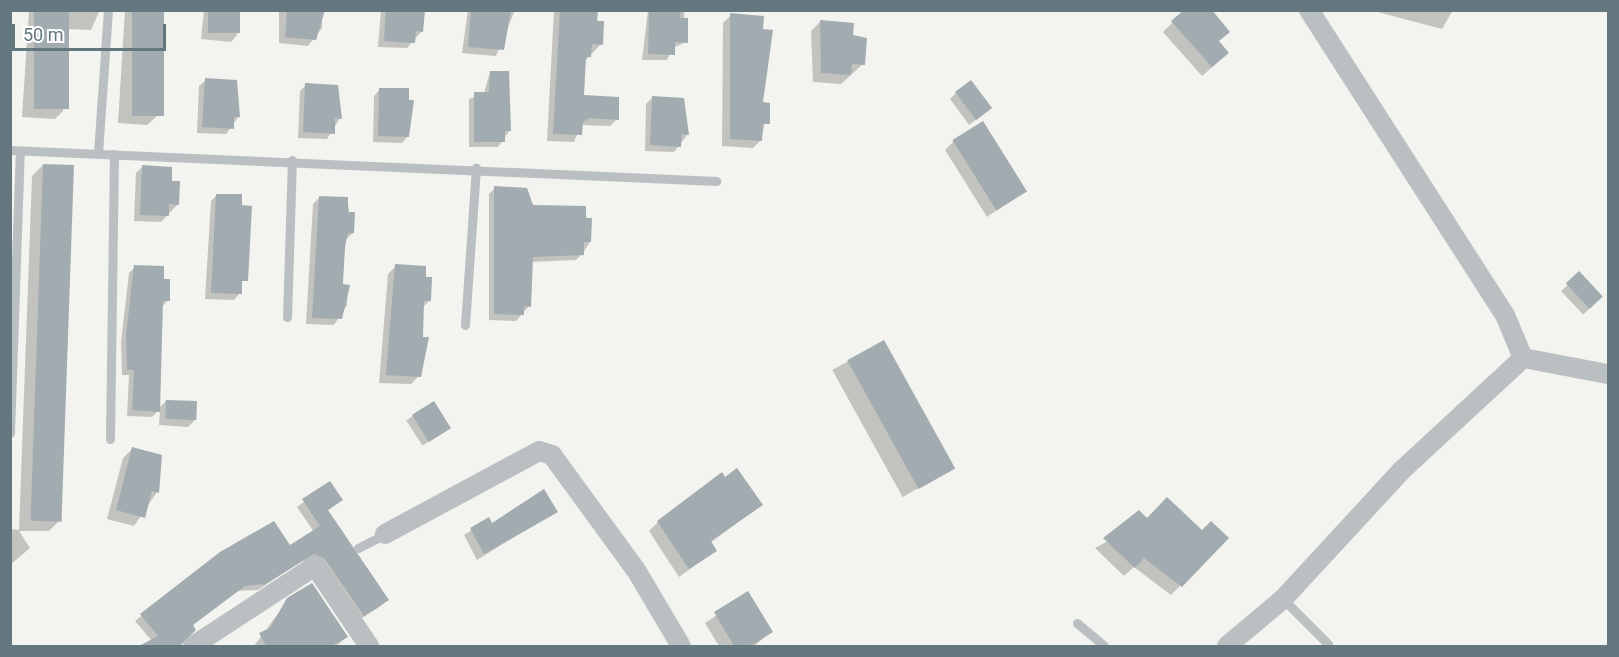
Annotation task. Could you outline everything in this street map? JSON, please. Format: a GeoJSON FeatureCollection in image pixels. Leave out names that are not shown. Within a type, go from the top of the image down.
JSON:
{"type":"FeatureCollection","features":[{"type":"Feature","properties":{"kind":"street"},"geometry":{"type":"LineString","coordinates":[[1309,10],[1505,315],[1523,358]]}},
{"type":"Feature","properties":{"kind":"street"},"geometry":{"type":"LineString","coordinates":[[1523,358],[1608,374]]}},
{"type":"Feature","properties":{"kind":"street"},"geometry":{"type":"LineString","coordinates":[[1227,646],[1283,599],[1401,471],[1523,358]]}},
{"type":"Feature","properties":{"kind":"street"},"geometry":{"type":"LineString","coordinates":[[385,534],[539,451],[545,453],[636,570],[681,646]]}},
{"type":"Feature","properties":{"kind":"street"},"geometry":{"type":"LineString","coordinates":[[193,646],[315,566],[369,646]]}},
{"type":"Feature","properties":{"kind":"lane"},"geometry":{"type":"LineString","coordinates":[[98,153],[108,10]]}},
{"type":"Feature","properties":{"kind":"lane"},"geometry":{"type":"LineString","coordinates":[[10,433],[15,150],[476,167],[716,182]]}},
{"type":"Feature","properties":{"kind":"lane"},"geometry":{"type":"LineString","coordinates":[[110,439],[114,154]]}},
{"type":"Feature","properties":{"kind":"lane"},"geometry":{"type":"LineString","coordinates":[[287,317],[292,160]]}},
{"type":"Feature","properties":{"kind":"lane"},"geometry":{"type":"LineString","coordinates":[[465,325],[476,167]]}},
{"type":"Feature","properties":{"kind":"lane"},"geometry":{"type":"LineString","coordinates":[[358,548],[385,534]]}},
{"type":"Feature","properties":{"kind":"lane"},"geometry":{"type":"LineString","coordinates":[[1283,599],[1328,644]]}},
{"type":"Feature","properties":{"kind":"lane"},"geometry":{"type":"LineString","coordinates":[[1077,623],[1104,646]]}},
{"type":"Feature","properties":{"kind":"building"},"geometry":{"type":"Polygon","coordinates":[[[34,10],[69,10],[69,109],[34,109],[34,10]]]}},
{"type":"Feature","properties":{"kind":"building"},"geometry":{"type":"Polygon","coordinates":[[[132,10],[164,10],[164,116],[132,116],[132,10]]]}},
{"type":"Feature","properties":{"kind":"building"},"geometry":{"type":"Polygon","coordinates":[[[208,10],[240,10],[240,33],[208,33],[208,10]]]}},
{"type":"Feature","properties":{"kind":"building"},"geometry":{"type":"Polygon","coordinates":[[[287,10],[325,10],[316,40],[285,37],[287,10]]]}},
{"type":"Feature","properties":{"kind":"building"},"geometry":{"type":"Polygon","coordinates":[[[386,10],[425,10],[423,32],[416,31],[415,43],[384,41],[386,10]]]}},
{"type":"Feature","properties":{"kind":"building"},"geometry":{"type":"Polygon","coordinates":[[[471,10],[511,10],[504,50],[468,47],[471,10]]]}},
{"type":"Feature","properties":{"kind":"building"},"geometry":{"type":"Polygon","coordinates":[[[560,10],[598,10],[597,21],[604,21],[603,45],[592,44],[591,57],[586,57],[584,95],[619,97],[619,120],[589,118],[583,122],[582,135],[553,134],[560,10]]]}},
{"type":"Feature","properties":{"kind":"building"},"geometry":{"type":"Polygon","coordinates":[[[649,10],[681,10],[680,18],[688,18],[688,43],[675,42],[675,55],[648,54],[649,10]]]}},
{"type":"Feature","properties":{"kind":"building"},"geometry":{"type":"Polygon","coordinates":[[[1184,10],[1212,10],[1230,32],[1219,41],[1229,53],[1212,67],[1171,21],[1184,10]]]}},
{"type":"Feature","properties":{"kind":"building"},"geometry":{"type":"Polygon","coordinates":[[[730,13],[764,16],[763,29],[773,30],[763,102],[770,103],[770,124],[763,124],[762,141],[730,139],[730,13]]]}},
{"type":"Feature","properties":{"kind":"building"},"geometry":{"type":"Polygon","coordinates":[[[820,20],[854,23],[853,35],[867,38],[865,65],[852,64],[851,75],[821,73],[820,20]]]}},
{"type":"Feature","properties":{"kind":"building"},"geometry":{"type":"Polygon","coordinates":[[[490,71],[509,71],[511,131],[505,131],[505,142],[474,142],[474,92],[489,92],[490,71]]]}},
{"type":"Feature","properties":{"kind":"building"},"geometry":{"type":"Polygon","coordinates":[[[205,78],[237,80],[240,117],[234,117],[234,129],[202,127],[205,78]]]}},
{"type":"Feature","properties":{"kind":"building"},"geometry":{"type":"Polygon","coordinates":[[[971,80],[992,108],[976,120],[955,92],[971,80]]]}},
{"type":"Feature","properties":{"kind":"building"},"geometry":{"type":"Polygon","coordinates":[[[305,83],[338,85],[342,119],[335,118],[335,134],[303,132],[305,83]]]}},
{"type":"Feature","properties":{"kind":"building"},"geometry":{"type":"Polygon","coordinates":[[[379,88],[409,88],[409,100],[414,100],[409,137],[378,136],[379,88]]]}},
{"type":"Feature","properties":{"kind":"building"},"geometry":{"type":"Polygon","coordinates":[[[652,96],[684,98],[689,135],[682,134],[681,147],[650,145],[652,96]]]}},
{"type":"Feature","properties":{"kind":"building"},"geometry":{"type":"Polygon","coordinates":[[[983,121],[1027,191],[996,210],[952,140],[983,121]]]}},
{"type":"Feature","properties":{"kind":"building"},"geometry":{"type":"Polygon","coordinates":[[[43,164],[74,165],[62,522],[31,521],[43,164]]]}},
{"type":"Feature","properties":{"kind":"building"},"geometry":{"type":"Polygon","coordinates":[[[142,165],[172,167],[172,181],[180,181],[179,205],[169,204],[169,216],[140,215],[142,165]]]}},
{"type":"Feature","properties":{"kind":"building"},"geometry":{"type":"Polygon","coordinates":[[[494,186],[527,188],[533,205],[586,206],[586,218],[592,218],[591,242],[584,242],[584,255],[533,257],[531,307],[524,306],[524,315],[494,314],[494,186]]]}},
{"type":"Feature","properties":{"kind":"building"},"geometry":{"type":"Polygon","coordinates":[[[216,194],[242,194],[242,205],[252,206],[248,281],[242,281],[242,294],[211,293],[216,194]]]}},
{"type":"Feature","properties":{"kind":"building"},"geometry":{"type":"Polygon","coordinates":[[[319,196],[348,197],[348,212],[355,212],[354,233],[348,233],[345,246],[343,284],[350,285],[342,319],[312,318],[319,196]]]}},
{"type":"Feature","properties":{"kind":"building"},"geometry":{"type":"Polygon","coordinates":[[[395,264],[426,266],[426,277],[432,277],[431,301],[424,301],[423,337],[429,337],[421,377],[386,375],[395,264]]]}},
{"type":"Feature","properties":{"kind":"building"},"geometry":{"type":"Polygon","coordinates":[[[134,265],[164,266],[164,279],[170,279],[170,301],[163,301],[160,412],[132,410],[134,370],[127,370],[126,335],[134,265]]]}},
{"type":"Feature","properties":{"kind":"building"},"geometry":{"type":"Polygon","coordinates":[[[1579,271],[1603,297],[1590,309],[1566,283],[1579,271]]]}},
{"type":"Feature","properties":{"kind":"building"},"geometry":{"type":"Polygon","coordinates":[[[884,340],[955,469],[919,489],[847,360],[884,340]]]}},
{"type":"Feature","properties":{"kind":"building"},"geometry":{"type":"Polygon","coordinates":[[[166,400],[197,401],[196,420],[165,419],[166,400]]]}},
{"type":"Feature","properties":{"kind":"building"},"geometry":{"type":"Polygon","coordinates":[[[434,401],[451,428],[429,442],[412,415],[434,401]]]}},
{"type":"Feature","properties":{"kind":"building"},"geometry":{"type":"Polygon","coordinates":[[[132,447],[162,455],[159,493],[152,491],[145,518],[116,510],[132,447]]]}},
{"type":"Feature","properties":{"kind":"building"},"geometry":{"type":"Polygon","coordinates":[[[737,468],[763,505],[711,541],[717,551],[689,569],[657,521],[722,472],[725,477],[737,468]]]}},
{"type":"Feature","properties":{"kind":"building"},"geometry":{"type":"Polygon","coordinates":[[[330,481],[343,500],[328,510],[389,600],[364,616],[325,559],[314,554],[265,584],[245,586],[193,625],[196,630],[180,646],[139,646],[158,636],[140,614],[220,552],[274,521],[290,545],[320,526],[302,499],[330,481]]]}},
{"type":"Feature","properties":{"kind":"building"},"geometry":{"type":"Polygon","coordinates":[[[544,489],[558,512],[484,554],[470,528],[489,517],[492,523],[544,489]]]}},
{"type":"Feature","properties":{"kind":"building"},"geometry":{"type":"Polygon","coordinates":[[[1167,497],[1202,530],[1211,521],[1229,538],[1182,587],[1144,558],[1135,568],[1103,538],[1139,510],[1147,518],[1167,497]]]}},
{"type":"Feature","properties":{"kind":"building"},"geometry":{"type":"Polygon","coordinates":[[[312,583],[348,637],[331,646],[266,646],[259,633],[270,628],[287,598],[312,583]]]}},
{"type":"Feature","properties":{"kind":"building"},"geometry":{"type":"Polygon","coordinates":[[[748,591],[773,632],[750,646],[734,646],[714,612],[748,591]]]}}]}
